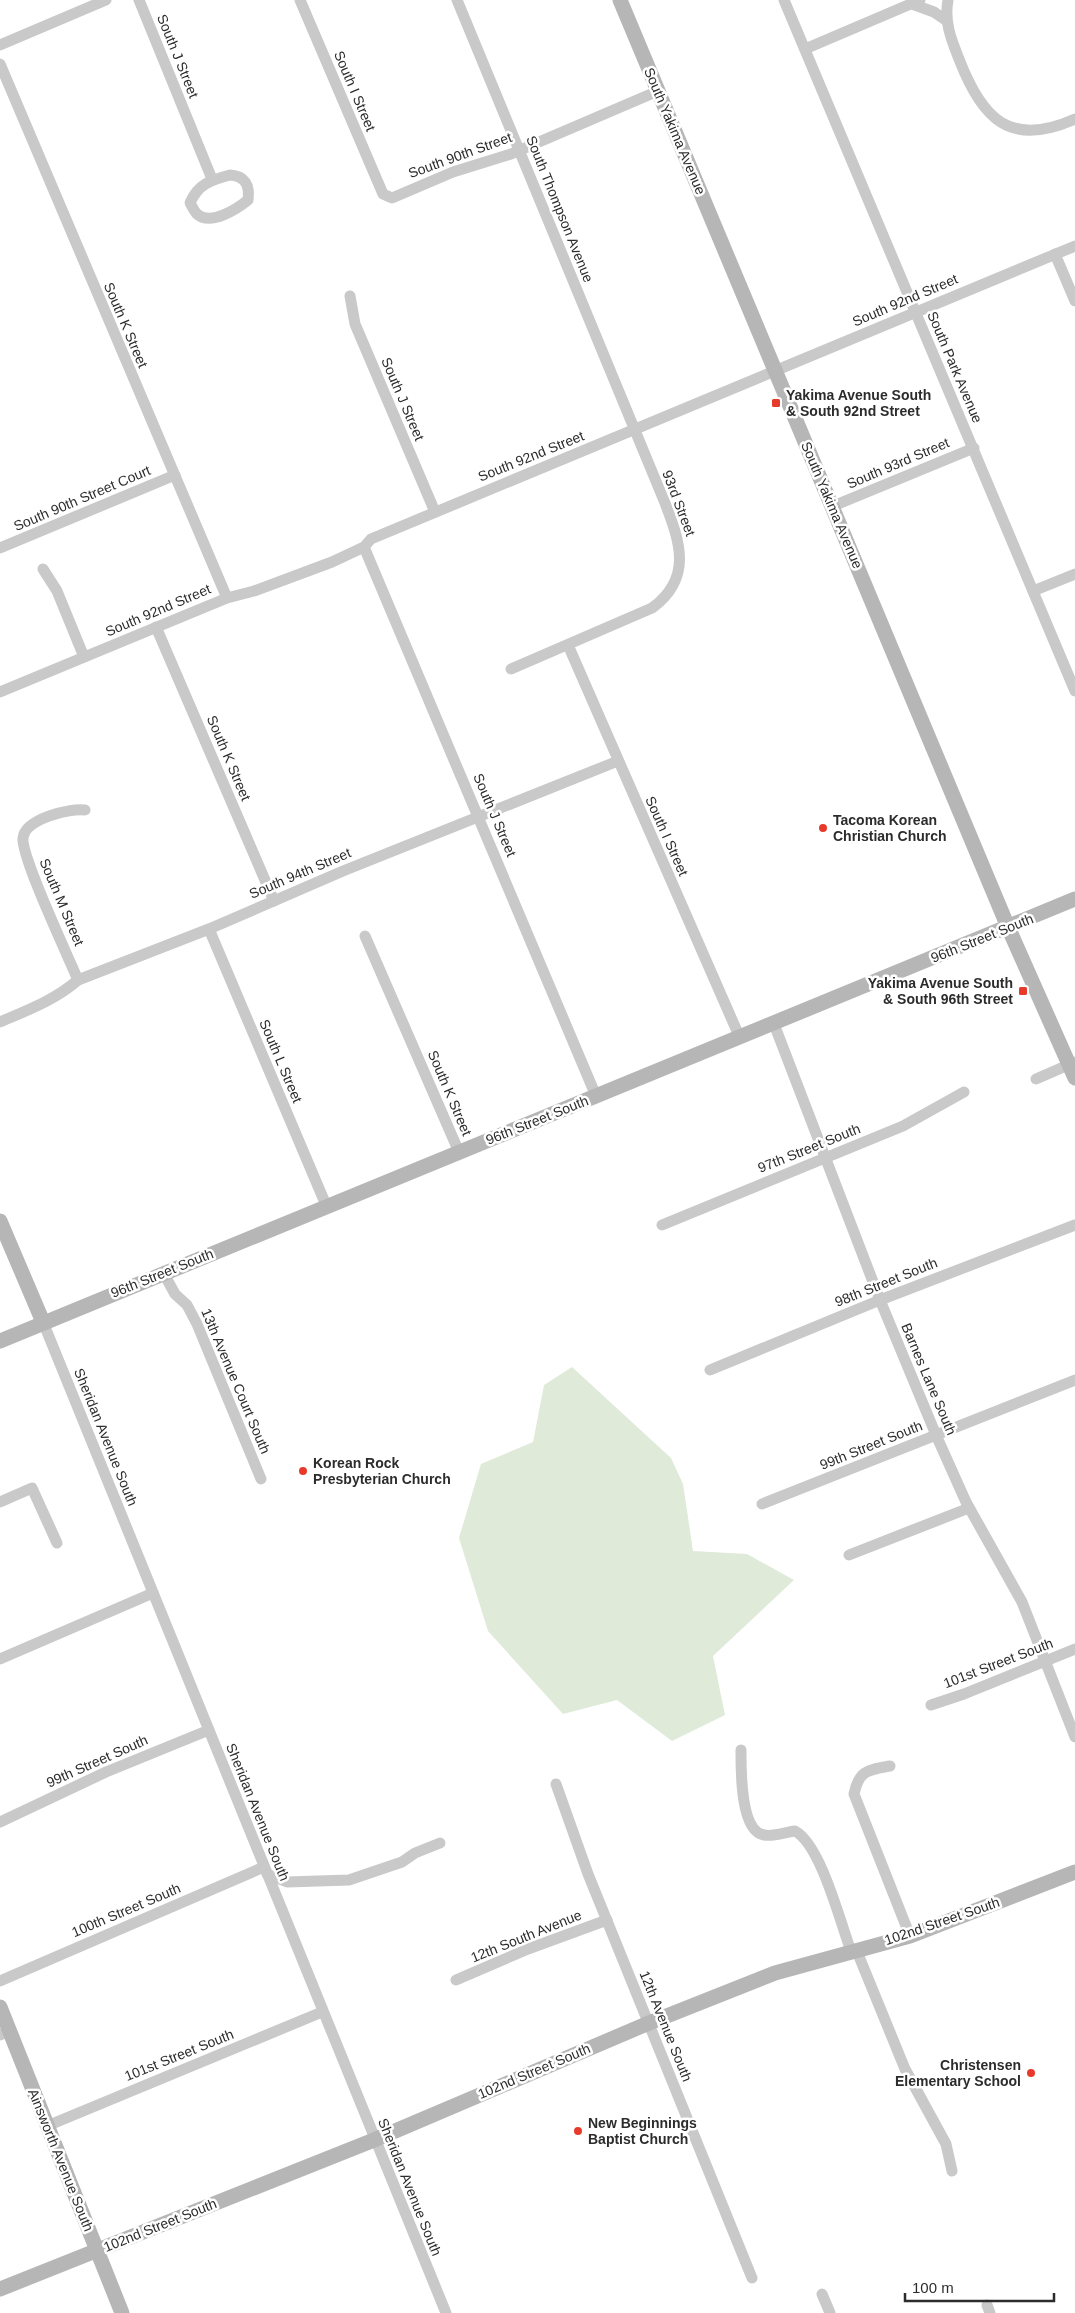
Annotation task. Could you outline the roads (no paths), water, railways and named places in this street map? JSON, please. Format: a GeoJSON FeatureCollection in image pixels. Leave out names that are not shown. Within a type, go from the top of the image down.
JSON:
{"type":"FeatureCollection","features":[{"type":"Feature","properties":{"kind":"main road","name":"South Yakima Avenue"},"geometry":{"type":"LineString","coordinates":[[620,0],[1008,927],[1073,1069]]}},
{"type":"Feature","properties":{"kind":"main road","name":"96th Street South"},"geometry":{"type":"LineString","coordinates":[[0,1341],[163,1272],[740,1038],[1075,899]]}},
{"type":"Feature","properties":{"kind":"main road"},"geometry":{"type":"LineString","coordinates":[[0,1221],[43,1322]]}},
{"type":"Feature","properties":{"kind":"main road","name":"102nd Street South"},"geometry":{"type":"LineString","coordinates":[[0,2289],[374,2140],[649,2023],[775,1973],[853,1950],[910,1936],[1075,1872]]}},
{"type":"Feature","properties":{"kind":"main road","name":"Ainsworth Avenue South"},"geometry":{"type":"LineString","coordinates":[[0,2008],[5,2033],[47,2126],[122,2313]]}},
{"type":"Feature","properties":{"kind":"street"},"geometry":{"type":"LineString","coordinates":[[0,45],[106,0]]}},
{"type":"Feature","properties":{"kind":"street","name":"South J Street"},"geometry":{"type":"LineString","coordinates":[[139,0],[212,179]]}},
{"type":"Feature","properties":{"kind":"street","name":"South I Street"},"geometry":{"type":"LineString","coordinates":[[300,0],[383,194]]}},
{"type":"Feature","properties":{"kind":"street","name":"South Thompson Avenue"},"geometry":{"type":"LineString","coordinates":[[458,0],[634,430]]}},
{"type":"Feature","properties":{"kind":"street","name":"South Park Avenue"},"geometry":{"type":"LineString","coordinates":[[784,0],[1075,691]]}},
{"type":"Feature","properties":{"kind":"street"},"geometry":{"type":"LineString","coordinates":[[948,0],[947,21],[949,33],[970,86],[980,104],[992,116],[1028,131],[1056,127],[1075,119]]}},
{"type":"Feature","properties":{"kind":"street"},"geometry":{"type":"LineString","coordinates":[[805,49],[916,2],[947,21]]}},
{"type":"Feature","properties":{"kind":"street","name":"South K Street"},"geometry":{"type":"LineString","coordinates":[[0,64],[110,327],[227,598]]}},
{"type":"Feature","properties":{"kind":"street","name":"South 90th Street"},"geometry":{"type":"LineString","coordinates":[[383,194],[392,198],[453,172],[519,150],[658,91]]}},
{"type":"Feature","properties":{"kind":"street"},"geometry":{"type":"LineString","coordinates":[[230,175],[240,176],[249,189],[248,200],[237,209],[221,215],[205,218],[196,213],[190,203],[194,193],[212,179],[230,175]]}},
{"type":"Feature","properties":{"kind":"street","name":"South 92nd Street"},"geometry":{"type":"LineString","coordinates":[[0,692],[227,598],[254,591],[364,547],[371,538],[1075,246]]}},
{"type":"Feature","properties":{"kind":"street"},"geometry":{"type":"LineString","coordinates":[[1055,254],[1075,301]]}},
{"type":"Feature","properties":{"kind":"street","name":"South J Street"},"geometry":{"type":"LineString","coordinates":[[350,296],[355,324],[435,512]]}},
{"type":"Feature","properties":{"kind":"street","name":"93rd Street"},"geometry":{"type":"LineString","coordinates":[[568,645],[662,602],[670,590],[679,568],[680,546],[676,533],[634,430]]}},
{"type":"Feature","properties":{"kind":"street","name":"South 93rd Street"},"geometry":{"type":"LineString","coordinates":[[833,506],[974,448]]}},
{"type":"Feature","properties":{"kind":"street","name":"South 90th Street Court"},"geometry":{"type":"LineString","coordinates":[[0,548],[175,475]]}},
{"type":"Feature","properties":{"kind":"street","name":"South J Street"},"geometry":{"type":"LineString","coordinates":[[364,547],[480,817],[596,1096]]}},
{"type":"Feature","properties":{"kind":"street"},"geometry":{"type":"LineString","coordinates":[[43,569],[57,591],[84,657]]}},
{"type":"Feature","properties":{"kind":"street"},"geometry":{"type":"LineString","coordinates":[[1032,591],[1075,574]]}},
{"type":"Feature","properties":{"kind":"street","name":"South K Street"},"geometry":{"type":"LineString","coordinates":[[156,627],[274,901]]}},
{"type":"Feature","properties":{"kind":"street"},"geometry":{"type":"LineString","coordinates":[[511,669],[568,645]]}},
{"type":"Feature","properties":{"kind":"street","name":"South I Street"},"geometry":{"type":"LineString","coordinates":[[568,645],[740,1038]]}},
{"type":"Feature","properties":{"kind":"street","name":"South 94th Street"},"geometry":{"type":"LineString","coordinates":[[0,1022],[50,1001],[78,980],[618,761]]}},
{"type":"Feature","properties":{"kind":"street","name":"South M Street"},"geometry":{"type":"LineString","coordinates":[[78,980],[25,853],[23,835],[26,828],[32,824],[59,813],[72,809],[85,810]]}},
{"type":"Feature","properties":{"kind":"street","name":"South L Street"},"geometry":{"type":"LineString","coordinates":[[209,928],[326,1205]]}},
{"type":"Feature","properties":{"kind":"street","name":"South K Street"},"geometry":{"type":"LineString","coordinates":[[366,936],[459,1152]]}},
{"type":"Feature","properties":{"kind":"street","name":"Barnes Lane South"},"geometry":{"type":"LineString","coordinates":[[774,1024],[880,1300],[936,1435],[969,1508],[1022,1602],[1075,1738]]}},
{"type":"Feature","properties":{"kind":"street"},"geometry":{"type":"LineString","coordinates":[[1036,1079],[1073,1069]]}},
{"type":"Feature","properties":{"kind":"street","name":"97th Street South"},"geometry":{"type":"LineString","coordinates":[[662,1224],[903,1126],[964,1092]]}},
{"type":"Feature","properties":{"kind":"street","name":"98th Street South"},"geometry":{"type":"LineString","coordinates":[[710,1370],[880,1300],[1075,1225]]}},
{"type":"Feature","properties":{"kind":"street","name":"13th Avenue Court South"},"geometry":{"type":"LineString","coordinates":[[163,1272],[169,1286],[187,1305],[197,1324],[261,1479]]}},
{"type":"Feature","properties":{"kind":"street","name":"Sheridan Avenue South"},"geometry":{"type":"LineString","coordinates":[[43,1322],[374,2140],[446,2313]]}},
{"type":"Feature","properties":{"kind":"street","name":"99th Street South"},"geometry":{"type":"LineString","coordinates":[[762,1504],[1075,1380]]}},
{"type":"Feature","properties":{"kind":"street"},"geometry":{"type":"LineString","coordinates":[[0,1502],[32,1488],[57,1543]]}},
{"type":"Feature","properties":{"kind":"street"},"geometry":{"type":"LineString","coordinates":[[849,1556],[969,1508]]}},
{"type":"Feature","properties":{"kind":"street"},"geometry":{"type":"LineString","coordinates":[[0,1659],[153,1593]]}},
{"type":"Feature","properties":{"kind":"street","name":"101st Street South"},"geometry":{"type":"LineString","coordinates":[[931,1705],[1075,1650]]}},
{"type":"Feature","properties":{"kind":"street","name":"99th Street South"},"geometry":{"type":"LineString","coordinates":[[0,1822],[114,1768],[209,1730]]}},
{"type":"Feature","properties":{"kind":"street"},"geometry":{"type":"LineString","coordinates":[[741,1750],[742,1790],[751,1825],[757,1832],[763,1835],[795,1832],[806,1840],[820,1864],[853,1950],[905,2069],[946,2144],[952,2171]]}},
{"type":"Feature","properties":{"kind":"street"},"geometry":{"type":"LineString","coordinates":[[890,1766],[865,1772],[857,1779],[854,1794],[910,1936]]}},
{"type":"Feature","properties":{"kind":"street","name":"12th Avenue South"},"geometry":{"type":"LineString","coordinates":[[556,1784],[607,1920],[752,2278]]}},
{"type":"Feature","properties":{"kind":"street"},"geometry":{"type":"LineString","coordinates":[[266,1871],[287,1882],[349,1880],[402,1862],[415,1853],[440,1843]]}},
{"type":"Feature","properties":{"kind":"street","name":"100th Street South"},"geometry":{"type":"LineString","coordinates":[[0,1981],[266,1871]]}},
{"type":"Feature","properties":{"kind":"street","name":"12th South Avenue"},"geometry":{"type":"LineString","coordinates":[[456,1980],[528,1949],[607,1920]]}},
{"type":"Feature","properties":{"kind":"street","name":"101st Street South"},"geometry":{"type":"LineString","coordinates":[[47,2126],[322,2012]]}},
{"type":"Feature","properties":{"kind":"street"},"geometry":{"type":"LineString","coordinates":[[822,2294],[830,2313]]}},
{"type":"Feature","properties":{"kind":"place","name":"Yakima Avenue South & South 92nd Street"},"geometry":{"type":"Point","coordinates":[776,403]}},
{"type":"Feature","properties":{"kind":"place","name":"Tacoma Korean Christian Church"},"geometry":{"type":"Point","coordinates":[823,828]}},
{"type":"Feature","properties":{"kind":"place","name":"Yakima Avenue South & South 96th Street"},"geometry":{"type":"Point","coordinates":[1023,991]}},
{"type":"Feature","properties":{"kind":"place","name":"Korean Rock Presbyterian Church"},"geometry":{"type":"Point","coordinates":[303,1471]}},
{"type":"Feature","properties":{"kind":"place","name":"Christensen Elementary School"},"geometry":{"type":"Point","coordinates":[1031,2073]}},
{"type":"Feature","properties":{"kind":"place","name":"New Beginnings Baptist Church"},"geometry":{"type":"Point","coordinates":[578,2131]}}]}
